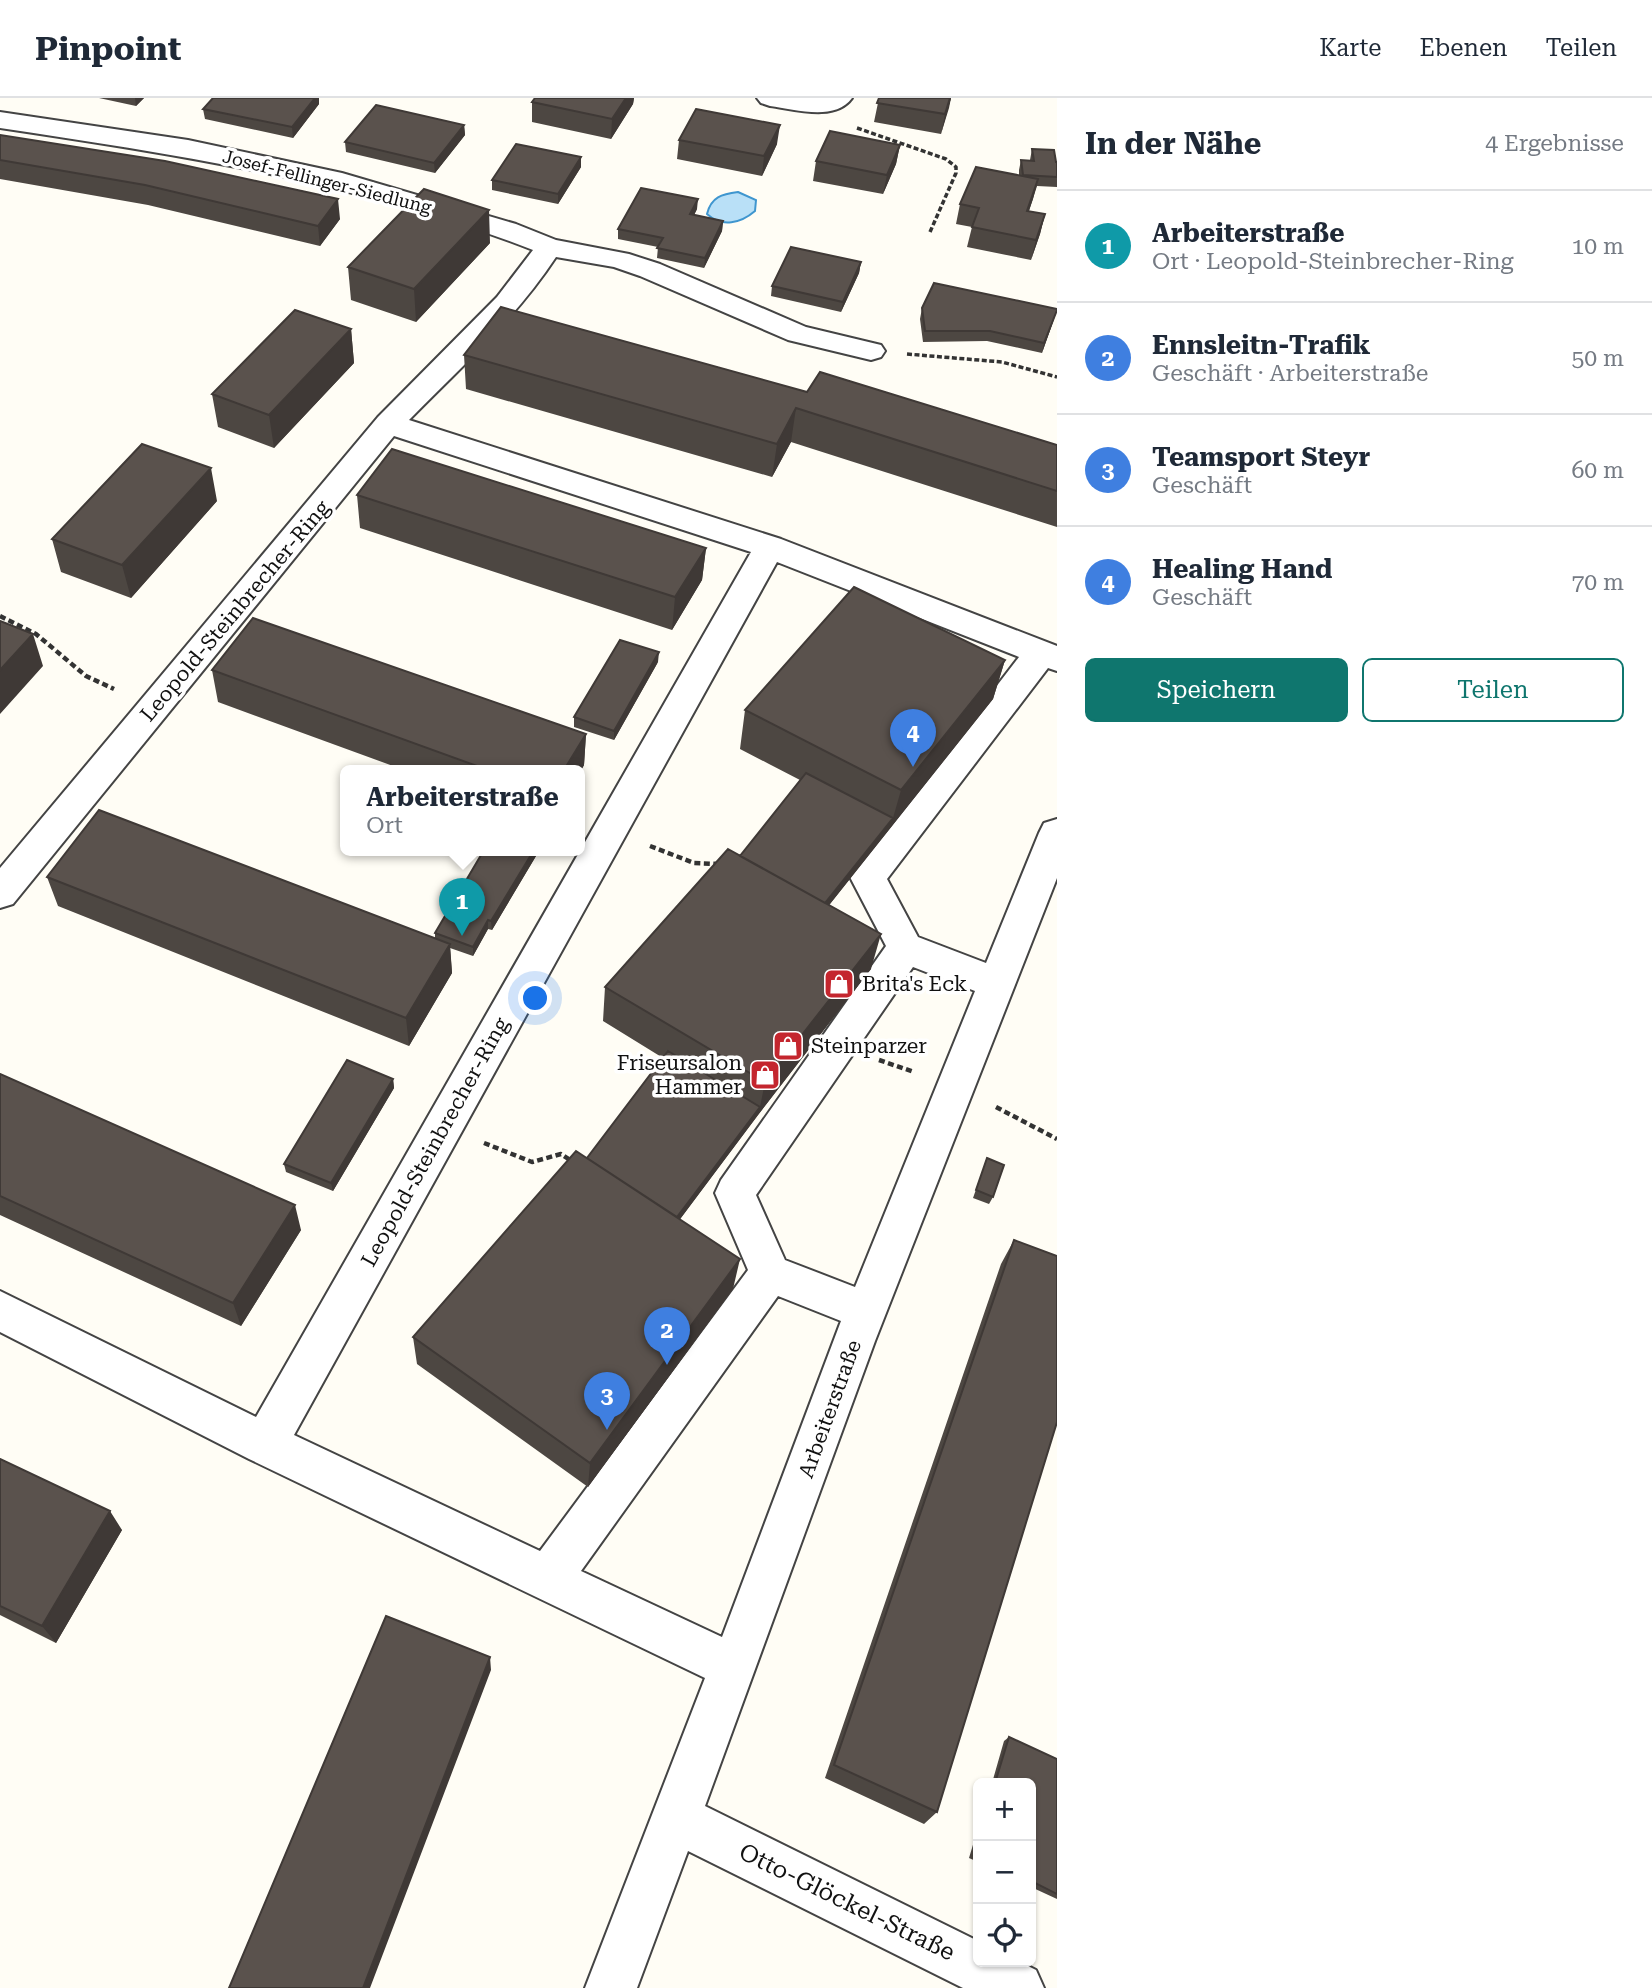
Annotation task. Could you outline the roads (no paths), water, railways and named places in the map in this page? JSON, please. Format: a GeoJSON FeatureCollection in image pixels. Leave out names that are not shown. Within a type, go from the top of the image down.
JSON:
{"type":"FeatureCollection","features":[{"type":"Feature","properties":{"kind":"street","name":"Josef-Fellinger-Siedlung"},"geometry":{"type":"LineString","coordinates":[[7,121],[31,98]]}},
{"type":"Feature","properties":{"kind":"street"},"geometry":{"type":"LineString","coordinates":[[770,98],[832,102]]}},
{"type":"Feature","properties":{"kind":"street","name":"Josef-Fellinger-Siedlung"},"geometry":{"type":"LineString","coordinates":[[7,121],[188,148],[333,179],[506,230],[549,247],[619,260],[650,270],[798,334],[871,351]]}},
{"type":"Feature","properties":{"kind":"street","name":"Leopold-Steinbrecher-Ring"},"geometry":{"type":"LineString","coordinates":[[0,894],[388,424],[508,303],[549,247]]}},
{"type":"Feature","properties":{"kind":"street"},"geometry":{"type":"LineString","coordinates":[[388,424],[770,547],[1049,656],[868,877],[905,948],[996,984]]}},
{"type":"Feature","properties":{"kind":"street","name":"Leopold-Steinbrecher-Ring"},"geometry":{"type":"LineString","coordinates":[[265,1444],[770,547]]}},
{"type":"Feature","properties":{"kind":"street","name":"Arbeiterstraße"},"geometry":{"type":"LineString","coordinates":[[611,1988],[866,1311],[1057,833]]}},
{"type":"Feature","properties":{"kind":"street"},"geometry":{"type":"LineString","coordinates":[[866,1311],[770,1273],[735,1193],[905,948]]}},
{"type":"Feature","properties":{"kind":"street"},"geometry":{"type":"LineString","coordinates":[[548,1578],[770,1273]]}},
{"type":"Feature","properties":{"kind":"street"},"geometry":{"type":"LineString","coordinates":[[0,1311],[265,1444],[733,1667]]}},
{"type":"Feature","properties":{"kind":"street","name":"Otto-Glöckel-Straße"},"geometry":{"type":"LineString","coordinates":[[676,1818],[1017,1988]]}},
{"type":"Feature","properties":{"kind":"water"},"geometry":{"type":"Polygon","coordinates":[[[738,192],[756,200],[755,211],[750,215],[738,221],[725,222],[707,214],[718,197],[738,192]]]}},
{"type":"Feature","properties":{"kind":"place","name":"Healing Hand"},"geometry":{"type":"Point","coordinates":[913,767]}},
{"type":"Feature","properties":{"kind":"place","name":"Arbeiterstraße"},"geometry":{"type":"Point","coordinates":[462,936]}},
{"type":"Feature","properties":{"kind":"place","name":"Brita's Eck"},"geometry":{"type":"Point","coordinates":[839,984]}},
{"type":"Feature","properties":{"kind":"place","name":"Steinparzer"},"geometry":{"type":"Point","coordinates":[788,1046]}},
{"type":"Feature","properties":{"kind":"place","name":"Friseursalon Hammer"},"geometry":{"type":"Point","coordinates":[765,1075]}},
{"type":"Feature","properties":{"kind":"place","name":"Ennsleitn-Trafik"},"geometry":{"type":"Point","coordinates":[667,1365]}},
{"type":"Feature","properties":{"kind":"place","name":"Teamsport Steyr"},"geometry":{"type":"Point","coordinates":[607,1430]}}]}
